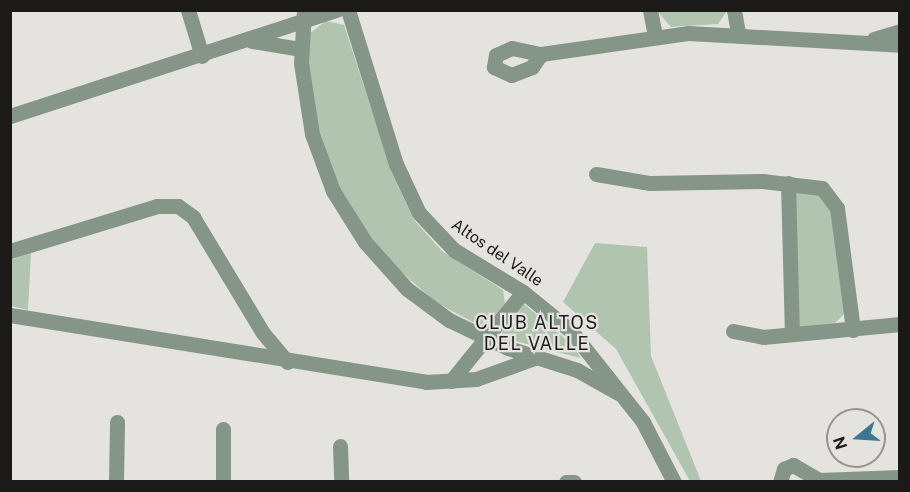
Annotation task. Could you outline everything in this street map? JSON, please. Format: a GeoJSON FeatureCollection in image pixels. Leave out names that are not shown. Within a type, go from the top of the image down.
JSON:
{"type":"FeatureCollection","features":[{"type":"Feature","properties":{"kind":"street"},"geometry":{"type":"LineString","coordinates":[[188,10],[202,56]]}},
{"type":"Feature","properties":{"kind":"street"},"geometry":{"type":"LineString","coordinates":[[10,116],[252,41],[303,16],[337,10]]}},
{"type":"Feature","properties":{"kind":"street","name":"Altos del Valle"},"geometry":{"type":"LineString","coordinates":[[348,10],[396,164],[419,213],[454,250],[523,292],[571,331],[627,400],[674,482]]}},
{"type":"Feature","properties":{"kind":"street"},"geometry":{"type":"LineString","coordinates":[[650,10],[655,36]]}},
{"type":"Feature","properties":{"kind":"street"},"geometry":{"type":"LineString","coordinates":[[734,10],[738,33]]}},
{"type":"Feature","properties":{"kind":"street","name":"Altos del Valle"},"geometry":{"type":"LineString","coordinates":[[303,16],[301,49],[315,144],[352,223],[393,276],[422,302],[488,339],[577,370],[627,400]]}},
{"type":"Feature","properties":{"kind":"street"},"geometry":{"type":"LineString","coordinates":[[871,40],[900,32]]}},
{"type":"Feature","properties":{"kind":"street"},"geometry":{"type":"LineString","coordinates":[[541,54],[655,36],[738,33],[871,40],[900,45]]}},
{"type":"Feature","properties":{"kind":"street"},"geometry":{"type":"LineString","coordinates":[[252,41],[301,49]]}},
{"type":"Feature","properties":{"kind":"street"},"geometry":{"type":"LineString","coordinates":[[596,174],[650,183],[788,183],[822,188],[835,202],[853,330]]}},
{"type":"Feature","properties":{"kind":"street"},"geometry":{"type":"LineString","coordinates":[[788,183],[792,334]]}},
{"type":"Feature","properties":{"kind":"street"},"geometry":{"type":"LineString","coordinates":[[10,251],[157,206],[178,206],[193,217],[267,338],[286,362]]}},
{"type":"Feature","properties":{"kind":"street"},"geometry":{"type":"LineString","coordinates":[[452,381],[488,339],[523,292]]}},
{"type":"Feature","properties":{"kind":"street"},"geometry":{"type":"LineString","coordinates":[[10,315],[286,362],[452,381],[537,357]]}},
{"type":"Feature","properties":{"kind":"street"},"geometry":{"type":"LineString","coordinates":[[733,331],[792,334],[900,324]]}},
{"type":"Feature","properties":{"kind":"street"},"geometry":{"type":"LineString","coordinates":[[256,357],[256,345],[267,338]]}},
{"type":"Feature","properties":{"kind":"street"},"geometry":{"type":"LineString","coordinates":[[116,482],[117,422]]}},
{"type":"Feature","properties":{"kind":"street"},"geometry":{"type":"LineString","coordinates":[[223,429],[223,482]]}},
{"type":"Feature","properties":{"kind":"street"},"geometry":{"type":"LineString","coordinates":[[340,446],[340,482]]}},
{"type":"Feature","properties":{"kind":"street"},"geometry":{"type":"LineString","coordinates":[[780,482],[784,469],[793,465],[819,481],[900,477]]}},
{"type":"Feature","properties":{"kind":"street"},"geometry":{"type":"LineString","coordinates":[[566,482],[573,482]]}},
{"type":"Feature","properties":{"kind":"green space"},"geometry":{"type":"Polygon","coordinates":[[[657,11],[727,11],[718,24],[671,27],[657,11]]]}},
{"type":"Feature","properties":{"kind":"green space"},"geometry":{"type":"Polygon","coordinates":[[[326,21],[344,25],[392,173],[414,220],[442,251],[503,290],[505,303],[486,329],[437,303],[390,262],[353,216],[334,180],[315,122],[306,55],[309,34],[326,21]]]}},
{"type":"Feature","properties":{"kind":"green space"},"geometry":{"type":"Polygon","coordinates":[[[794,192],[820,193],[830,207],[844,314],[835,323],[799,327],[794,192]]]}},
{"type":"Feature","properties":{"kind":"green space"},"geometry":{"type":"Polygon","coordinates":[[[595,243],[647,247],[651,356],[701,481],[690,481],[616,349],[563,302],[595,243]]]}},
{"type":"Feature","properties":{"kind":"green space"},"geometry":{"type":"Polygon","coordinates":[[[31,253],[28,310],[11,306],[11,260],[31,253]]]}},
{"type":"Feature","properties":{"kind":"green space"},"geometry":{"type":"Polygon","coordinates":[[[524,304],[576,348],[580,358],[504,338],[502,332],[524,304]]]}},
{"type":"Feature","properties":{"kind":"district","name":"CLUB ALTOS DEL VALLE"},"geometry":{"type":"Point","coordinates":[537,334]}}]}
